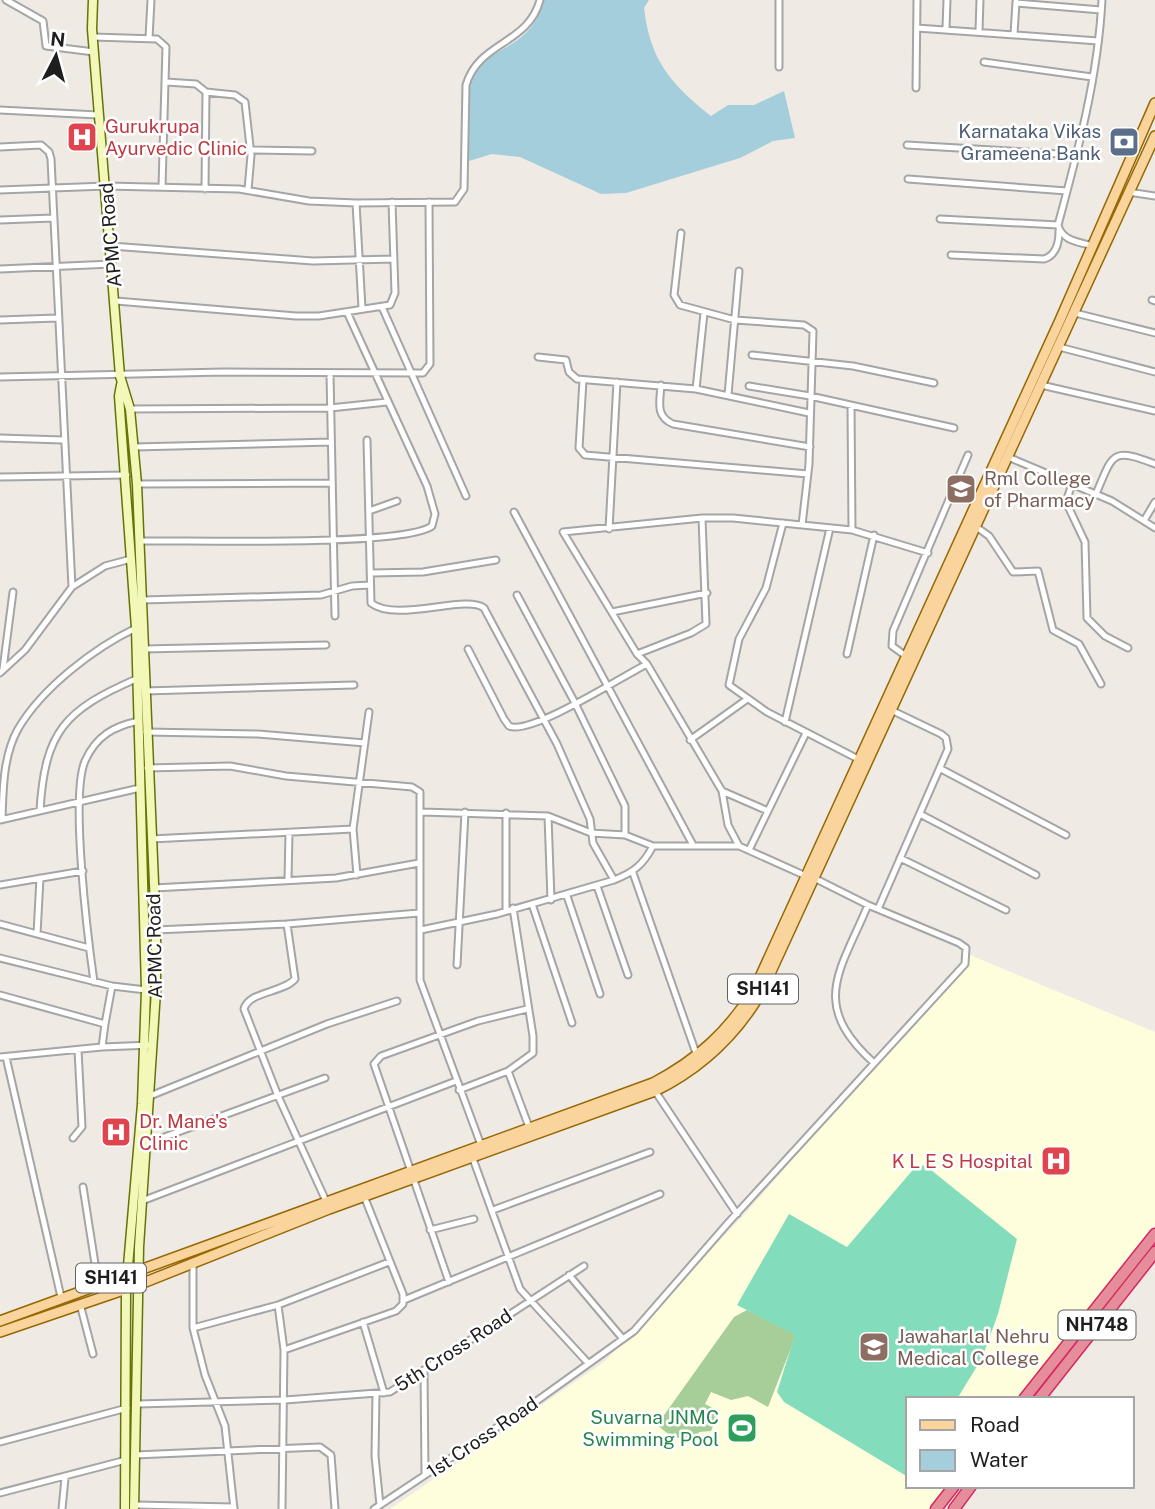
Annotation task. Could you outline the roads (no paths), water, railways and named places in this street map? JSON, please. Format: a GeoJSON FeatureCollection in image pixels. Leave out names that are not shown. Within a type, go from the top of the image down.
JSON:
{"type":"FeatureCollection","features":[{"type":"Feature","properties":{"kind":"highway","name":"NH748"},"geometry":{"type":"LineString","coordinates":[[1026,1397],[1155,1234]]}},
{"type":"Feature","properties":{"kind":"highway","name":"NH748"},"geometry":{"type":"LineString","coordinates":[[1041,1397],[1155,1252]]}},
{"type":"Feature","properties":{"kind":"highway"},"geometry":{"type":"LineString","coordinates":[[936,1509],[952,1488]]}},
{"type":"Feature","properties":{"kind":"highway"},"geometry":{"type":"LineString","coordinates":[[954,1509],[970,1488]]}},
{"type":"Feature","properties":{"kind":"main road"},"geometry":{"type":"LineString","coordinates":[[1092,245],[1155,103]]}},
{"type":"Feature","properties":{"kind":"main road"},"geometry":{"type":"LineString","coordinates":[[1075,313],[1128,192],[1153,148],[1155,136]]}},
{"type":"Feature","properties":{"kind":"main road","name":"SH141"},"geometry":{"type":"LineString","coordinates":[[0,1321],[326,1201],[655,1091],[701,1064],[725,1043],[744,1020],[762,991],[860,760],[1092,245]]}},
{"type":"Feature","properties":{"kind":"main road","name":"SH141"},"geometry":{"type":"LineString","coordinates":[[471,1152],[481,1144],[653,1083],[697,1056],[735,1020],[750,995],[891,710],[1075,313]]}},
{"type":"Feature","properties":{"kind":"main road","name":"SH141"},"geometry":{"type":"LineString","coordinates":[[80,1304],[138,1285],[364,1196],[410,1174]]}},
{"type":"Feature","properties":{"kind":"main road"},"geometry":{"type":"LineString","coordinates":[[0,1332],[80,1304]]}},
{"type":"Feature","properties":{"kind":"street"},"geometry":{"type":"LineString","coordinates":[[6,0],[43,22],[46,46],[94,52]]}},
{"type":"Feature","properties":{"kind":"street","name":"APMC Road"},"geometry":{"type":"LineString","coordinates":[[93,0],[98,115],[116,301],[120,376],[130,409],[134,447],[143,600],[147,768],[144,787],[146,990],[150,1096],[138,1269],[138,1404],[134,1507]]}},
{"type":"Feature","properties":{"kind":"street"},"geometry":{"type":"LineString","coordinates":[[149,38],[151,0]]}},
{"type":"Feature","properties":{"kind":"street"},"geometry":{"type":"LineString","coordinates":[[0,190],[162,187],[248,190],[309,201],[455,202],[463,193],[466,85],[471,69],[486,54],[531,23],[540,0]]}},
{"type":"Feature","properties":{"kind":"street"},"geometry":{"type":"LineString","coordinates":[[779,0],[779,67]]}},
{"type":"Feature","properties":{"kind":"street"},"geometry":{"type":"LineString","coordinates":[[916,88],[917,0]]}},
{"type":"Feature","properties":{"kind":"street"},"geometry":{"type":"LineString","coordinates":[[946,28],[947,0]]}},
{"type":"Feature","properties":{"kind":"street"},"geometry":{"type":"LineString","coordinates":[[979,31],[980,0]]}},
{"type":"Feature","properties":{"kind":"street"},"geometry":{"type":"LineString","coordinates":[[951,255],[1044,259],[1053,253],[1058,245],[1059,228],[1092,77],[1102,0]]}},
{"type":"Feature","properties":{"kind":"street"},"geometry":{"type":"LineString","coordinates":[[1014,34],[1016,2],[1101,10]]}},
{"type":"Feature","properties":{"kind":"street"},"geometry":{"type":"LineString","coordinates":[[917,28],[1098,41]]}},
{"type":"Feature","properties":{"kind":"street"},"geometry":{"type":"LineString","coordinates":[[93,37],[149,38],[163,42],[166,47],[162,187]]}},
{"type":"Feature","properties":{"kind":"street"},"geometry":{"type":"LineString","coordinates":[[984,62],[1092,77]]}},
{"type":"Feature","properties":{"kind":"street"},"geometry":{"type":"LineString","coordinates":[[166,82],[196,85],[206,92],[235,95],[245,102],[250,150],[248,190]]}},
{"type":"Feature","properties":{"kind":"street"},"geometry":{"type":"LineString","coordinates":[[205,189],[206,92]]}},
{"type":"Feature","properties":{"kind":"street"},"geometry":{"type":"LineString","coordinates":[[0,110],[98,115]]}},
{"type":"Feature","properties":{"kind":"street"},"geometry":{"type":"LineString","coordinates":[[906,145],[1077,155]]}},
{"type":"Feature","properties":{"kind":"street"},"geometry":{"type":"LineString","coordinates":[[0,146],[45,146],[51,159],[62,440],[72,587]]}},
{"type":"Feature","properties":{"kind":"street"},"geometry":{"type":"LineString","coordinates":[[250,150],[312,151]]}},
{"type":"Feature","properties":{"kind":"street"},"geometry":{"type":"LineString","coordinates":[[908,179],[1067,191]]}},
{"type":"Feature","properties":{"kind":"street"},"geometry":{"type":"LineString","coordinates":[[1128,192],[1155,196]]}},
{"type":"Feature","properties":{"kind":"street"},"geometry":{"type":"LineString","coordinates":[[116,301],[296,316],[382,307],[395,299],[392,202]]}},
{"type":"Feature","properties":{"kind":"street"},"geometry":{"type":"LineString","coordinates":[[0,377],[224,372],[330,374],[371,370],[426,372],[429,364],[429,202]]}},
{"type":"Feature","properties":{"kind":"street"},"geometry":{"type":"LineString","coordinates":[[356,203],[362,308]]}},
{"type":"Feature","properties":{"kind":"street"},"geometry":{"type":"LineString","coordinates":[[0,220],[54,218]]}},
{"type":"Feature","properties":{"kind":"street"},"geometry":{"type":"LineString","coordinates":[[940,219],[1059,228],[1072,240],[1103,248]]}},
{"type":"Feature","properties":{"kind":"street"},"geometry":{"type":"LineString","coordinates":[[681,233],[675,299],[685,307],[735,320],[809,327],[814,336],[809,413],[810,447],[802,525]]}},
{"type":"Feature","properties":{"kind":"street"},"geometry":{"type":"LineString","coordinates":[[111,246],[313,261],[394,259]]}},
{"type":"Feature","properties":{"kind":"street"},"geometry":{"type":"LineString","coordinates":[[0,269],[112,264]]}},
{"type":"Feature","properties":{"kind":"street"},"geometry":{"type":"LineString","coordinates":[[728,395],[739,271]]}},
{"type":"Feature","properties":{"kind":"street"},"geometry":{"type":"LineString","coordinates":[[382,307],[466,496]]}},
{"type":"Feature","properties":{"kind":"street"},"geometry":{"type":"LineString","coordinates":[[140,541],[369,538],[428,529],[435,520],[427,486],[371,370],[347,312]]}},
{"type":"Feature","properties":{"kind":"street"},"geometry":{"type":"LineString","coordinates":[[696,389],[704,313]]}},
{"type":"Feature","properties":{"kind":"street"},"geometry":{"type":"LineString","coordinates":[[1075,313],[1155,333]]}},
{"type":"Feature","properties":{"kind":"street"},"geometry":{"type":"LineString","coordinates":[[0,320],[57,318]]}},
{"type":"Feature","properties":{"kind":"street"},"geometry":{"type":"LineString","coordinates":[[1059,347],[1155,372]]}},
{"type":"Feature","properties":{"kind":"street"},"geometry":{"type":"LineString","coordinates":[[752,355],[813,360],[934,383]]}},
{"type":"Feature","properties":{"kind":"street"},"geometry":{"type":"LineString","coordinates":[[538,357],[566,360],[572,376],[583,380],[696,389],[809,413]]}},
{"type":"Feature","properties":{"kind":"street"},"geometry":{"type":"LineString","coordinates":[[330,374],[335,616]]}},
{"type":"Feature","properties":{"kind":"street"},"geometry":{"type":"LineString","coordinates":[[583,380],[581,452],[808,474]]}},
{"type":"Feature","properties":{"kind":"street"},"geometry":{"type":"LineString","coordinates":[[609,529],[617,382]]}},
{"type":"Feature","properties":{"kind":"street","name":"APMC Road"},"geometry":{"type":"LineString","coordinates":[[121,385],[119,396],[127,475],[136,628],[136,678],[144,787],[151,839],[156,930],[156,991],[148,1045],[125,1289],[125,1509]]}},
{"type":"Feature","properties":{"kind":"street"},"geometry":{"type":"LineString","coordinates":[[661,385],[659,410],[665,420],[673,424],[810,447]]}},
{"type":"Feature","properties":{"kind":"street"},"geometry":{"type":"LineString","coordinates":[[1041,385],[1155,411]]}},
{"type":"Feature","properties":{"kind":"street"},"geometry":{"type":"LineString","coordinates":[[749,386],[810,396],[954,428]]}},
{"type":"Feature","properties":{"kind":"street"},"geometry":{"type":"LineString","coordinates":[[130,409],[330,408],[387,402]]}},
{"type":"Feature","properties":{"kind":"street"},"geometry":{"type":"LineString","coordinates":[[851,405],[852,530]]}},
{"type":"Feature","properties":{"kind":"street"},"geometry":{"type":"LineString","coordinates":[[0,438],[62,440]]}},
{"type":"Feature","properties":{"kind":"street"},"geometry":{"type":"LineString","coordinates":[[367,440],[372,603],[378,607],[429,610],[472,603],[481,605],[579,790],[590,819],[591,833],[614,880]]}},
{"type":"Feature","properties":{"kind":"street"},"geometry":{"type":"LineString","coordinates":[[134,447],[331,442]]}},
{"type":"Feature","properties":{"kind":"street"},"geometry":{"type":"LineString","coordinates":[[1096,494],[1109,465],[1118,455],[1124,454],[1155,464]]}},
{"type":"Feature","properties":{"kind":"street"},"geometry":{"type":"LineString","coordinates":[[907,657],[896,651],[891,636],[968,455]]}},
{"type":"Feature","properties":{"kind":"street"},"geometry":{"type":"LineString","coordinates":[[1008,457],[1096,494],[1145,519],[1155,528]]}},
{"type":"Feature","properties":{"kind":"street"},"geometry":{"type":"LineString","coordinates":[[0,477],[127,475]]}},
{"type":"Feature","properties":{"kind":"street"},"geometry":{"type":"LineString","coordinates":[[137,484],[332,483]]}},
{"type":"Feature","properties":{"kind":"street"},"geometry":{"type":"LineString","coordinates":[[1072,484],[1066,502],[1085,542],[1087,618],[1105,636],[1128,648]]}},
{"type":"Feature","properties":{"kind":"street"},"geometry":{"type":"LineString","coordinates":[[369,511],[397,501]]}},
{"type":"Feature","properties":{"kind":"street"},"geometry":{"type":"LineString","coordinates":[[1145,519],[1155,502]]}},
{"type":"Feature","properties":{"kind":"street"},"geometry":{"type":"LineString","coordinates":[[513,512],[693,845]]}},
{"type":"Feature","properties":{"kind":"street"},"geometry":{"type":"LineString","coordinates":[[739,846],[728,825],[722,791],[647,664],[636,654],[563,532],[702,518],[852,530],[928,554]]}},
{"type":"Feature","properties":{"kind":"street"},"geometry":{"type":"LineString","coordinates":[[636,654],[700,629],[708,618],[702,518]]}},
{"type":"Feature","properties":{"kind":"street"},"geometry":{"type":"LineString","coordinates":[[783,523],[766,588],[744,627],[730,670],[729,685],[747,700],[785,722],[860,760]]}},
{"type":"Feature","properties":{"kind":"street"},"geometry":{"type":"LineString","coordinates":[[975,526],[989,536],[1013,572],[1038,571],[1053,630],[1079,644],[1101,684]]}},
{"type":"Feature","properties":{"kind":"street"},"geometry":{"type":"LineString","coordinates":[[785,722],[830,528]]}},
{"type":"Feature","properties":{"kind":"street"},"geometry":{"type":"LineString","coordinates":[[847,654],[874,535]]}},
{"type":"Feature","properties":{"kind":"street"},"geometry":{"type":"LineString","coordinates":[[2,671],[25,650],[72,587],[105,566],[131,559]]}},
{"type":"Feature","properties":{"kind":"street"},"geometry":{"type":"LineString","coordinates":[[370,573],[423,572],[496,560]]}},
{"type":"Feature","properties":{"kind":"street"},"geometry":{"type":"LineString","coordinates":[[143,600],[321,595],[370,585]]}},
{"type":"Feature","properties":{"kind":"street"},"geometry":{"type":"LineString","coordinates":[[2,671],[13,592]]}},
{"type":"Feature","properties":{"kind":"street"},"geometry":{"type":"LineString","coordinates":[[612,612],[707,593]]}},
{"type":"Feature","properties":{"kind":"street"},"geometry":{"type":"LineString","coordinates":[[517,595],[575,703],[625,806],[625,835]]}},
{"type":"Feature","properties":{"kind":"street"},"geometry":{"type":"LineString","coordinates":[[136,628],[116,638],[41,700],[18,730],[2,780],[1,819],[144,787]]}},
{"type":"Feature","properties":{"kind":"street"},"geometry":{"type":"LineString","coordinates":[[144,649],[326,645]]}},
{"type":"Feature","properties":{"kind":"street"},"geometry":{"type":"LineString","coordinates":[[468,649],[509,726],[518,729],[544,720],[647,664]]}},
{"type":"Feature","properties":{"kind":"street"},"geometry":{"type":"LineString","coordinates":[[40,810],[46,758],[61,728],[85,705],[136,678]]}},
{"type":"Feature","properties":{"kind":"street"},"geometry":{"type":"LineString","coordinates":[[145,691],[354,685]]}},
{"type":"Feature","properties":{"kind":"street"},"geometry":{"type":"LineString","coordinates":[[690,740],[747,700]]}},
{"type":"Feature","properties":{"kind":"street"},"geometry":{"type":"LineString","coordinates":[[422,812],[548,816],[591,833],[625,835],[653,846],[739,846],[878,909],[948,750],[946,738],[891,710]]}},
{"type":"Feature","properties":{"kind":"street"},"geometry":{"type":"LineString","coordinates":[[357,874],[353,829],[369,712]]}},
{"type":"Feature","properties":{"kind":"street"},"geometry":{"type":"LineString","coordinates":[[94,982],[79,801],[82,768],[98,740],[111,729],[139,721]]}},
{"type":"Feature","properties":{"kind":"street"},"geometry":{"type":"LineString","coordinates":[[146,732],[258,734],[365,743]]}},
{"type":"Feature","properties":{"kind":"street"},"geometry":{"type":"LineString","coordinates":[[749,850],[806,733]]}},
{"type":"Feature","properties":{"kind":"street"},"geometry":{"type":"LineString","coordinates":[[0,756],[8,757]]}},
{"type":"Feature","properties":{"kind":"street"},"geometry":{"type":"LineString","coordinates":[[147,768],[230,766],[286,776],[417,789],[422,799],[419,863],[420,980],[481,1144]]}},
{"type":"Feature","properties":{"kind":"street"},"geometry":{"type":"LineString","coordinates":[[941,769],[1066,835]]}},
{"type":"Feature","properties":{"kind":"street"},"geometry":{"type":"LineString","coordinates":[[722,791],[768,811]]}},
{"type":"Feature","properties":{"kind":"street"},"geometry":{"type":"LineString","coordinates":[[457,964],[465,812]]}},
{"type":"Feature","properties":{"kind":"street"},"geometry":{"type":"LineString","coordinates":[[506,813],[506,910]]}},
{"type":"Feature","properties":{"kind":"street"},"geometry":{"type":"LineString","coordinates":[[920,814],[1036,874]]}},
{"type":"Feature","properties":{"kind":"street"},"geometry":{"type":"LineString","coordinates":[[548,816],[551,900]]}},
{"type":"Feature","properties":{"kind":"street"},"geometry":{"type":"LineString","coordinates":[[151,839],[353,829]]}},
{"type":"Feature","properties":{"kind":"street"},"geometry":{"type":"LineString","coordinates":[[289,833],[289,880]]}},
{"type":"Feature","properties":{"kind":"street"},"geometry":{"type":"LineString","coordinates":[[421,930],[551,900],[614,880],[633,873],[642,865],[653,846]]}},
{"type":"Feature","properties":{"kind":"street"},"geometry":{"type":"LineString","coordinates":[[901,858],[1006,910]]}},
{"type":"Feature","properties":{"kind":"street"},"geometry":{"type":"LineString","coordinates":[[154,888],[357,874],[419,863]]}},
{"type":"Feature","properties":{"kind":"street"},"geometry":{"type":"LineString","coordinates":[[0,885],[83,871]]}},
{"type":"Feature","properties":{"kind":"street"},"geometry":{"type":"LineString","coordinates":[[633,873],[697,1056]]}},
{"type":"Feature","properties":{"kind":"street"},"geometry":{"type":"LineString","coordinates":[[37,934],[40,878]]}},
{"type":"Feature","properties":{"kind":"street"},"geometry":{"type":"LineString","coordinates":[[597,886],[628,975]]}},
{"type":"Feature","properties":{"kind":"street"},"geometry":{"type":"LineString","coordinates":[[567,895],[600,994]]}},
{"type":"Feature","properties":{"kind":"street"},"geometry":{"type":"LineString","coordinates":[[532,904],[572,1023]]}},
{"type":"Feature","properties":{"kind":"street"},"geometry":{"type":"LineString","coordinates":[[868,905],[839,974],[833,1000],[849,1036],[874,1063]]}},
{"type":"Feature","properties":{"kind":"street"},"geometry":{"type":"LineString","coordinates":[[459,1090],[508,1071],[533,1053],[513,908]]}},
{"type":"Feature","properties":{"kind":"street","name":"1st Cross Road"},"geometry":{"type":"LineString","coordinates":[[374,1509],[623,1339],[662,1302],[737,1214],[967,958],[966,948],[959,943],[878,909]]}},
{"type":"Feature","properties":{"kind":"street"},"geometry":{"type":"LineString","coordinates":[[156,930],[287,924],[419,913]]}},
{"type":"Feature","properties":{"kind":"street"},"geometry":{"type":"LineString","coordinates":[[0,924],[89,947]]}},
{"type":"Feature","properties":{"kind":"street"},"geometry":{"type":"LineString","coordinates":[[287,924],[295,979],[288,986],[248,1001],[244,1006],[278,1096],[326,1201]]}},
{"type":"Feature","properties":{"kind":"street"},"geometry":{"type":"LineString","coordinates":[[0,958],[112,986],[156,991]]}},
{"type":"Feature","properties":{"kind":"street"},"geometry":{"type":"LineString","coordinates":[[102,1047],[112,986]]}},
{"type":"Feature","properties":{"kind":"street"},"geometry":{"type":"LineString","coordinates":[[0,995],[105,1024]]}},
{"type":"Feature","properties":{"kind":"street"},"geometry":{"type":"LineString","coordinates":[[150,1096],[260,1051],[397,1001]]}},
{"type":"Feature","properties":{"kind":"street"},"geometry":{"type":"LineString","coordinates":[[449,1282],[374,1071],[376,1059],[478,1021],[527,1009]]}},
{"type":"Feature","properties":{"kind":"street"},"geometry":{"type":"LineString","coordinates":[[61,1297],[3,1057],[148,1045]]}},
{"type":"Feature","properties":{"kind":"street"},"geometry":{"type":"LineString","coordinates":[[74,1138],[82,1127],[78,1050]]}},
{"type":"Feature","properties":{"kind":"street"},"geometry":{"type":"LineString","coordinates":[[508,1071],[529,1127]]}},
{"type":"Feature","properties":{"kind":"street"},"geometry":{"type":"LineString","coordinates":[[148,1143],[325,1078]]}},
{"type":"Feature","properties":{"kind":"street"},"geometry":{"type":"LineString","coordinates":[[142,1201],[298,1139],[456,1081]]}},
{"type":"Feature","properties":{"kind":"street"},"geometry":{"type":"LineString","coordinates":[[655,1091],[737,1214]]}},
{"type":"Feature","properties":{"kind":"street","name":"5th Cross Road"},"geometry":{"type":"LineString","coordinates":[[138,1404],[285,1400],[376,1394],[396,1390],[528,1300],[520,1289],[471,1152]]}},
{"type":"Feature","properties":{"kind":"street"},"geometry":{"type":"LineString","coordinates":[[493,1210],[650,1152]]}},
{"type":"Feature","properties":{"kind":"street"},"geometry":{"type":"LineString","coordinates":[[83,1187],[98,1283]]}},
{"type":"Feature","properties":{"kind":"street"},"geometry":{"type":"LineString","coordinates":[[284,1350],[396,1311],[404,1300],[660,1194]]}},
{"type":"Feature","properties":{"kind":"street"},"geometry":{"type":"LineString","coordinates":[[364,1196],[404,1300]]}},
{"type":"Feature","properties":{"kind":"street"},"geometry":{"type":"LineString","coordinates":[[430,1230],[474,1219]]}},
{"type":"Feature","properties":{"kind":"street"},"geometry":{"type":"LineString","coordinates":[[134,1507],[234,1508],[225,1426],[193,1328],[192,1262]]}},
{"type":"Feature","properties":{"kind":"street"},"geometry":{"type":"LineString","coordinates":[[193,1328],[278,1304],[389,1262]]}},
{"type":"Feature","properties":{"kind":"street"},"geometry":{"type":"LineString","coordinates":[[584,1266],[528,1300],[588,1363]]}},
{"type":"Feature","properties":{"kind":"street"},"geometry":{"type":"LineString","coordinates":[[569,1275],[623,1339]]}},
{"type":"Feature","properties":{"kind":"street"},"geometry":{"type":"LineString","coordinates":[[80,1304],[93,1354]]}},
{"type":"Feature","properties":{"kind":"street"},"geometry":{"type":"LineString","coordinates":[[278,1304],[284,1350],[285,1400],[281,1450],[282,1509]]}},
{"type":"Feature","properties":{"kind":"street"},"geometry":{"type":"LineString","coordinates":[[363,1322],[384,1393]]}},
{"type":"Feature","properties":{"kind":"street"},"geometry":{"type":"LineString","coordinates":[[424,1371],[425,1475]]}},
{"type":"Feature","properties":{"kind":"street"},"geometry":{"type":"LineString","coordinates":[[376,1394],[375,1456],[380,1505]]}},
{"type":"Feature","properties":{"kind":"street"},"geometry":{"type":"LineString","coordinates":[[0,1442],[127,1408]]}},
{"type":"Feature","properties":{"kind":"street"},"geometry":{"type":"LineString","coordinates":[[135,1455],[320,1447],[327,1450],[332,1464],[335,1509]]}},
{"type":"Feature","properties":{"kind":"street"},"geometry":{"type":"LineString","coordinates":[[0,1493],[65,1478],[127,1459]]}},
{"type":"Feature","properties":{"kind":"street"},"geometry":{"type":"LineString","coordinates":[[62,1509],[65,1478]]}},
{"type":"Feature","properties":{"kind":"water"},"geometry":{"type":"Polygon","coordinates":[[[542,0],[649,0],[644,8],[651,42],[664,69],[684,93],[711,116],[728,105],[754,105],[784,91],[795,138],[773,141],[740,158],[626,193],[601,194],[520,157],[492,154],[469,161],[465,110],[468,83],[475,70],[485,61],[529,30],[537,17],[542,0]]]}},
{"type":"Feature","properties":{"kind":"place","name":"Gurukrupa Ayurvedic Clinic"},"geometry":{"type":"Point","coordinates":[82,137]}},
{"type":"Feature","properties":{"kind":"place","name":"Karnataka Vikas Grameena Bank"},"geometry":{"type":"Point","coordinates":[1124,142]}},
{"type":"Feature","properties":{"kind":"place","name":"Rml College of Pharmacy"},"geometry":{"type":"Point","coordinates":[961,489]}},
{"type":"Feature","properties":{"kind":"place","name":"Dr. Mane's Clinic"},"geometry":{"type":"Point","coordinates":[116,1132]}},
{"type":"Feature","properties":{"kind":"place","name":"K L E S Hospital"},"geometry":{"type":"Point","coordinates":[1056,1161]}},
{"type":"Feature","properties":{"kind":"place","name":"Jawaharlal Nehru Medical College"},"geometry":{"type":"Point","coordinates":[874,1347]}},
{"type":"Feature","properties":{"kind":"place","name":"Suvarna JNMC Swimming Pool"},"geometry":{"type":"Point","coordinates":[742,1428]}}]}
